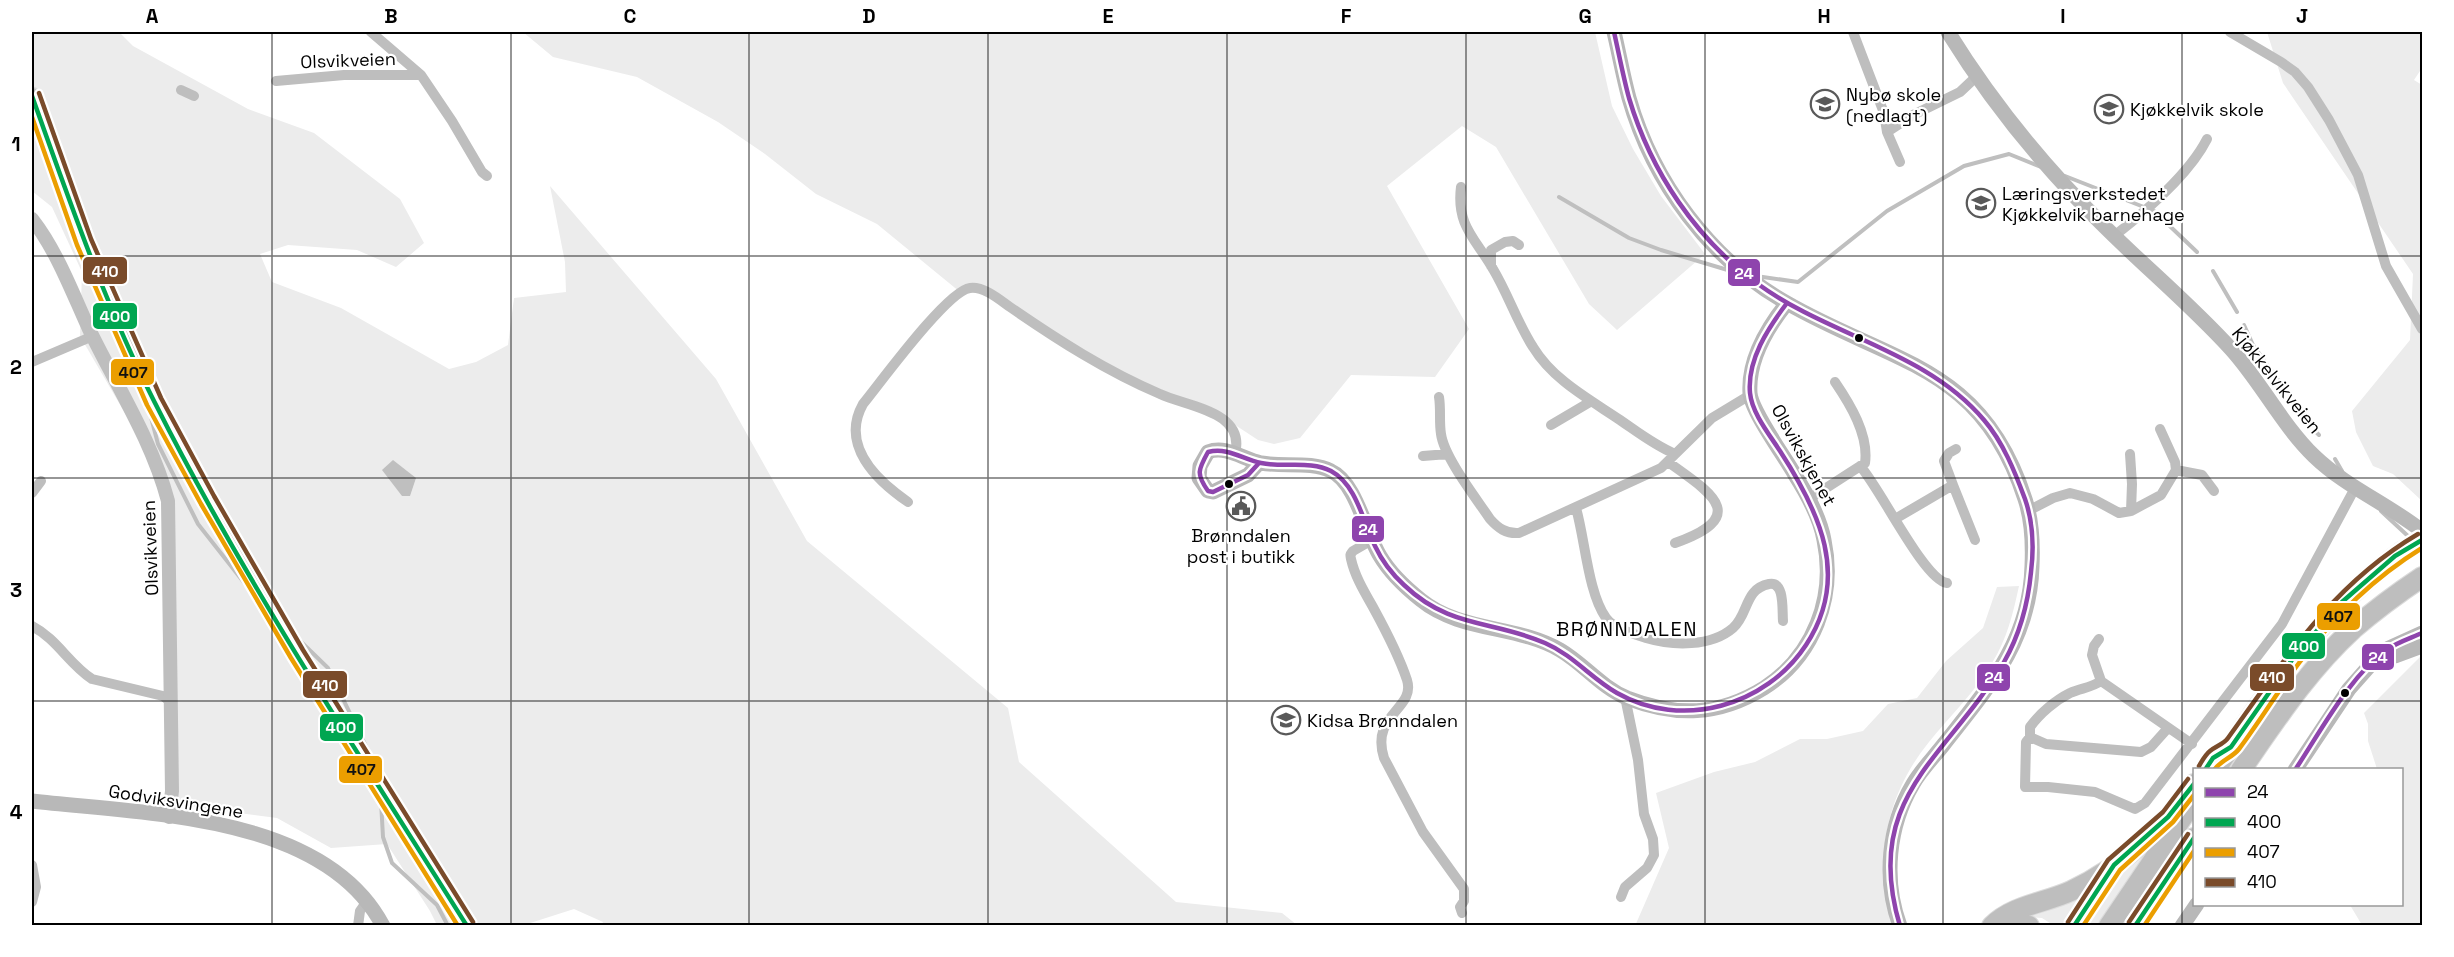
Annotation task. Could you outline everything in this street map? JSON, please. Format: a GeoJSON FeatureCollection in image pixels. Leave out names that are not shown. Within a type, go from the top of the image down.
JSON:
{"type":"FeatureCollection","features":[{"type":"Feature","properties":{"kind":"highway"},"geometry":{"type":"LineString","coordinates":[[2216,768],[2286,668],[2319,627],[2368,578],[2403,551]]}},
{"type":"Feature","properties":{"kind":"highway"},"geometry":{"type":"LineString","coordinates":[[2242,768],[2289,702],[2327,656],[2375,610],[2422,577]]}},
{"type":"Feature","properties":{"kind":"highway"},"geometry":{"type":"LineString","coordinates":[[2206,768],[2213,758],[2231,747]]}},
{"type":"Feature","properties":{"kind":"highway"},"geometry":{"type":"LineString","coordinates":[[1992,926],[2012,912],[2071,890],[2107,870],[2160,825],[2193,785]]}},
{"type":"Feature","properties":{"kind":"highway"},"geometry":{"type":"LineString","coordinates":[[2109,926],[2193,801]]}},
{"type":"Feature","properties":{"kind":"highway"},"geometry":{"type":"LineString","coordinates":[[2134,926],[2193,839]]}},
{"type":"Feature","properties":{"kind":"highway"},"geometry":{"type":"LineString","coordinates":[[2019,926],[2029,926]]}},
{"type":"Feature","properties":{"kind":"main road"},"geometry":{"type":"LineString","coordinates":[[1614,32],[1629,99],[1646,144],[1668,188],[1698,227],[1735,266],[1787,303],[1903,358],[1947,383],[1980,414],[1996,434],[2009,455],[2028,511],[2033,550],[2032,573],[2024,620],[2017,638],[1990,685],[1913,783],[1902,807],[1890,855],[1893,901],[1900,926]]}},
{"type":"Feature","properties":{"kind":"main road","name":"Kjøkkelvikveien"},"geometry":{"type":"LineString","coordinates":[[1948,32],[2013,126],[2051,172],[2230,348],[2266,392],[2299,440],[2315,457],[2355,489],[2409,520],[2422,531]]}},
{"type":"Feature","properties":{"kind":"main road"},"geometry":{"type":"LineString","coordinates":[[32,96],[84,242],[154,400],[207,500],[297,654],[463,922]]}},
{"type":"Feature","properties":{"kind":"main road","name":"Olsvikskjenet"},"geometry":{"type":"LineString","coordinates":[[1259,463],[1248,475],[1224,488],[1208,491],[1199,478],[1200,466],[1208,452],[1220,449],[1259,463],[1317,467],[1331,471],[1338,476],[1354,500],[1380,556],[1395,576],[1429,606],[1465,621],[1528,636],[1560,650],[1625,697],[1650,706],[1695,712],[1746,699],[1776,680],[1805,648],[1819,623],[1826,596],[1824,538],[1809,499],[1763,423],[1750,395],[1752,367],[1758,350],[1787,303]]}},
{"type":"Feature","properties":{"kind":"main road"},"geometry":{"type":"LineString","coordinates":[[2296,768],[2358,680],[2389,648],[2422,633]]}},
{"type":"Feature","properties":{"kind":"main road"},"geometry":{"type":"LineString","coordinates":[[2358,680],[2388,659],[2422,646]]}},
{"type":"Feature","properties":{"kind":"main road","name":"Godviksvingene"},"geometry":{"type":"LineString","coordinates":[[32,801],[228,826],[291,846],[341,874],[367,901],[383,926]]}},
{"type":"Feature","properties":{"kind":"main road"},"geometry":{"type":"LineString","coordinates":[[2182,926],[2195,906]]}},
{"type":"Feature","properties":{"kind":"street","name":"Olsvikveien"},"geometry":{"type":"LineString","coordinates":[[371,32],[421,75],[482,172],[488,176]]}},
{"type":"Feature","properties":{"kind":"street"},"geometry":{"type":"LineString","coordinates":[[1853,32],[1884,113],[1887,132],[1900,162]]}},
{"type":"Feature","properties":{"kind":"street"},"geometry":{"type":"LineString","coordinates":[[2230,32],[2281,62],[2295,72],[2308,87],[2329,120],[2358,176],[2386,266],[2422,329]]}},
{"type":"Feature","properties":{"kind":"street","name":"Olsvikveien"},"geometry":{"type":"LineString","coordinates":[[276,81],[344,75],[421,75]]}},
{"type":"Feature","properties":{"kind":"street"},"geometry":{"type":"LineString","coordinates":[[1887,132],[1913,115],[1960,92],[1977,76]]}},
{"type":"Feature","properties":{"kind":"street"},"geometry":{"type":"LineString","coordinates":[[181,90],[194,96]]}},
{"type":"Feature","properties":{"kind":"street"},"geometry":{"type":"LineString","coordinates":[[2114,236],[2189,168],[2200,154],[2207,139]]}},
{"type":"Feature","properties":{"kind":"street"},"geometry":{"type":"LineString","coordinates":[[1461,187],[1461,214],[1534,349],[1552,369],[1590,402],[1653,444],[1715,498],[1719,508],[1718,517],[1713,524],[1693,537],[1675,543]]}},
{"type":"Feature","properties":{"kind":"street","name":"Olsvikveien"},"geometry":{"type":"LineString","coordinates":[[32,219],[60,266],[145,440],[163,480],[168,501],[172,791],[169,817]]}},
{"type":"Feature","properties":{"kind":"street"},"geometry":{"type":"LineString","coordinates":[[1491,266],[1491,250],[1498,245],[1513,241],[1519,245]]}},
{"type":"Feature","properties":{"kind":"street"},"geometry":{"type":"LineString","coordinates":[[908,502],[869,470],[860,448],[856,415],[943,306],[960,292],[971,287],[988,293],[1062,342],[1130,381],[1170,399],[1222,417],[1236,434],[1235,454]]}},
{"type":"Feature","properties":{"kind":"street"},"geometry":{"type":"LineString","coordinates":[[32,362],[93,336]]}},
{"type":"Feature","properties":{"kind":"street"},"geometry":{"type":"LineString","coordinates":[[1809,499],[1864,463],[1863,441],[1854,415],[1835,382]]}},
{"type":"Feature","properties":{"kind":"street"},"geometry":{"type":"LineString","coordinates":[[1439,397],[1441,434],[1448,454],[1497,527],[1506,532],[1519,533],[1576,508],[1671,458],[1712,418],[1750,395]]}},
{"type":"Feature","properties":{"kind":"street"},"geometry":{"type":"LineString","coordinates":[[1551,425],[1590,402]]}},
{"type":"Feature","properties":{"kind":"street"},"geometry":{"type":"LineString","coordinates":[[2028,511],[2053,498],[2070,494],[2093,499],[2119,513],[2131,512],[2161,495],[2176,470],[2175,462],[2160,429]]}},
{"type":"Feature","properties":{"kind":"street"},"geometry":{"type":"LineString","coordinates":[[1956,449],[1949,453],[1944,461],[1976,540]]}},
{"type":"Feature","properties":{"kind":"street"},"geometry":{"type":"LineString","coordinates":[[1423,456],[1448,454]]}},
{"type":"Feature","properties":{"kind":"street"},"geometry":{"type":"LineString","coordinates":[[2130,454],[2131,512]]}},
{"type":"Feature","properties":{"kind":"street"},"geometry":{"type":"LineString","coordinates":[[1860,466],[1932,574],[1941,582],[1947,583]]}},
{"type":"Feature","properties":{"kind":"street"},"geometry":{"type":"LineString","coordinates":[[2176,470],[2202,475],[2214,491]]}},
{"type":"Feature","properties":{"kind":"street"},"geometry":{"type":"LineString","coordinates":[[32,493],[41,481]]}},
{"type":"Feature","properties":{"kind":"street"},"geometry":{"type":"LineString","coordinates":[[1895,519],[1953,485]]}},
{"type":"Feature","properties":{"kind":"street"},"geometry":{"type":"LineString","coordinates":[[2101,681],[2086,689],[2071,693],[2047,709],[2030,727],[2030,737],[2026,742],[2025,788],[2048,787],[2095,792],[2135,809],[2145,803],[2154,792],[2282,624],[2355,489]]}},
{"type":"Feature","properties":{"kind":"street"},"geometry":{"type":"LineString","coordinates":[[1576,508],[1595,594],[1608,621],[1632,634],[1652,640],[1678,643],[1704,642],[1733,628],[1749,596],[1759,588],[1772,584],[1780,589],[1783,621]]}},
{"type":"Feature","properties":{"kind":"street"},"geometry":{"type":"LineString","coordinates":[[1372,540],[1353,551],[1350,557],[1360,583],[1386,632],[1408,682],[1405,700],[1384,725],[1380,746],[1423,832],[1464,889],[1464,901],[1460,908],[1462,913]]}},
{"type":"Feature","properties":{"kind":"street"},"geometry":{"type":"LineString","coordinates":[[32,626],[50,637],[84,674],[92,679],[163,696],[171,702]]}},
{"type":"Feature","properties":{"kind":"street"},"geometry":{"type":"LineString","coordinates":[[2099,639],[2092,655],[2101,681],[2192,744]]}},
{"type":"Feature","properties":{"kind":"street"},"geometry":{"type":"LineString","coordinates":[[1621,897],[1625,887],[1647,868],[1654,855],[1653,839],[1644,814],[1638,760],[1625,697]]}},
{"type":"Feature","properties":{"kind":"street"},"geometry":{"type":"LineString","coordinates":[[2030,737],[2046,744],[2141,752],[2151,747],[2168,728]]}},
{"type":"Feature","properties":{"kind":"street"},"geometry":{"type":"LineString","coordinates":[[32,865],[36,888],[32,902]]}},
{"type":"Feature","properties":{"kind":"street"},"geometry":{"type":"LineString","coordinates":[[358,926],[360,911],[367,901]]}},
{"type":"Feature","properties":{"kind":"shaded area"},"geometry":{"type":"Polygon","coordinates":[[[32,32],[119,32],[133,46],[248,109],[314,133],[400,199],[424,243],[396,267],[357,250],[288,245],[260,254],[272,282],[341,308],[449,369],[476,362],[508,345],[514,298],[566,292],[565,262],[550,186],[716,379],[807,541],[1008,708],[1019,762],[1176,902],[1282,913],[1297,925],[601,926],[603,922],[574,909],[524,925],[437,925],[387,844],[331,848],[277,818],[178,805],[172,664],[172,494],[80,336],[82,272],[52,207],[32,191],[32,32]]]}},
{"type":"Feature","properties":{"kind":"shaded area"},"geometry":{"type":"Polygon","coordinates":[[[523,32],[1595,32],[1612,106],[1633,149],[1661,196],[1705,254],[1617,330],[1589,304],[1496,147],[1462,126],[1387,186],[1469,329],[1435,377],[1351,375],[1300,438],[1274,444],[1258,440],[1223,417],[1130,381],[988,293],[960,292],[877,224],[816,194],[765,154],[718,122],[637,77],[553,57],[523,32]]]}},
{"type":"Feature","properties":{"kind":"shaded area"},"geometry":{"type":"Polygon","coordinates":[[[2267,32],[2422,32],[2422,68],[2414,80],[2422,85],[2422,501],[2393,474],[2373,466],[2356,432],[2352,411],[2410,340],[2413,274],[2283,83],[2267,32]]]}},
{"type":"Feature","properties":{"kind":"shaded area"},"geometry":{"type":"Polygon","coordinates":[[[393,460],[416,478],[410,496],[402,496],[382,470],[393,460]]]}},
{"type":"Feature","properties":{"kind":"shaded area"},"geometry":{"type":"Polygon","coordinates":[[[2019,586],[2009,626],[1997,654],[1978,684],[1914,762],[1893,806],[1884,853],[1888,901],[1895,925],[1635,926],[1669,848],[1656,793],[1714,772],[1755,762],[1800,739],[1827,739],[1863,731],[1888,704],[1917,698],[1946,661],[1983,628],[1997,587],[2019,586]]]}},
{"type":"Feature","properties":{"kind":"shaded area"},"geometry":{"type":"Polygon","coordinates":[[[2422,655],[2422,925],[2362,925],[2351,906],[2403,906],[2403,768],[2377,768],[2368,741],[2368,724],[2364,713],[2422,655]]]}},
{"type":"Feature","properties":{"kind":"shaded area"},"geometry":{"type":"Polygon","coordinates":[[[2167,825],[2099,925],[2080,926],[2124,866],[2167,825]]]}},
{"type":"Feature","properties":{"kind":"shaded area"},"geometry":{"type":"Polygon","coordinates":[[[2097,884],[2069,925],[2053,925],[2042,918],[2015,916],[2097,884]]]}},
{"type":"Feature","properties":{"kind":"waterway"},"geometry":{"type":"LineString","coordinates":[[1756,276],[1798,282],[1887,211],[1964,166],[2009,154],[2041,167]]}},
{"type":"Feature","properties":{"kind":"waterway"},"geometry":{"type":"LineString","coordinates":[[2065,176],[2154,211],[2197,252]]}},
{"type":"Feature","properties":{"kind":"waterway"},"geometry":{"type":"LineString","coordinates":[[1559,197],[1629,238],[1731,271]]}},
{"type":"Feature","properties":{"kind":"waterway"},"geometry":{"type":"LineString","coordinates":[[2213,271],[2237,312]]}},
{"type":"Feature","properties":{"kind":"waterway"},"geometry":{"type":"LineString","coordinates":[[2244,325],[2253,345],[2283,387]]}},
{"type":"Feature","properties":{"kind":"waterway"},"geometry":{"type":"LineString","coordinates":[[148,406],[158,444],[198,524],[253,594]]}},
{"type":"Feature","properties":{"kind":"waterway"},"geometry":{"type":"LineString","coordinates":[[2335,459],[2342,471]]}},
{"type":"Feature","properties":{"kind":"waterway"},"geometry":{"type":"LineString","coordinates":[[2381,511],[2422,549]]}},
{"type":"Feature","properties":{"kind":"waterway"},"geometry":{"type":"LineString","coordinates":[[294,635],[328,668],[379,773]]}},
{"type":"Feature","properties":{"kind":"waterway"},"geometry":{"type":"LineString","coordinates":[[381,801],[383,837],[392,863],[437,905],[448,926]]}},
{"type":"Feature","properties":{"kind":"tunnel"},"geometry":{"type":"LineString","coordinates":[[2403,551],[2422,540]]}},
{"type":"Feature","properties":{"kind":"transit line","name":"24"},"geometry":{"type":"LineString","coordinates":[[1614,32],[1629,98],[1638,125],[1663,178],[1696,225],[1736,266],[1758,284],[1815,317],[1906,360],[1961,396],[1984,420],[2003,448],[2028,508],[2033,544],[2030,584],[2015,641],[1982,696],[1916,781],[1901,811],[1892,843],[1891,881],[1900,926]]}},
{"type":"Feature","properties":{"kind":"transit line","name":"410"},"geometry":{"type":"LineString","coordinates":[[39,93],[91,239],[161,398],[214,496],[303,650],[473,922]]}},
{"type":"Feature","properties":{"kind":"transit line","name":"400"},"geometry":{"type":"LineString","coordinates":[[32,96],[120,328],[190,470],[265,603],[467,926]]}},
{"type":"Feature","properties":{"kind":"transit line","name":"407"},"geometry":{"type":"LineString","coordinates":[[32,117],[77,245],[147,405],[201,504],[291,658],[458,926]]}},
{"type":"Feature","properties":{"kind":"transit line","name":"24"},"geometry":{"type":"LineString","coordinates":[[1259,463],[1248,475],[1213,492],[1208,491],[1200,476],[1200,468],[1208,452],[1215,451],[1229,452],[1261,463],[1306,465],[1331,471],[1340,477],[1353,495],[1375,546],[1391,572],[1421,599],[1455,617],[1508,630],[1545,643],[1564,654],[1617,693],[1642,704],[1668,710],[1695,710],[1721,706],[1746,697],[1769,683],[1789,666],[1806,645],[1819,620],[1826,594],[1828,570],[1817,521],[1807,497],[1757,416],[1751,401],[1750,381],[1755,357],[1766,334],[1787,303]]}},
{"type":"Feature","properties":{"kind":"transit line","name":"410"},"geometry":{"type":"LineString","coordinates":[[2199,766],[2208,753],[2226,740],[2312,625],[2360,576],[2418,534]]}},
{"type":"Feature","properties":{"kind":"transit line","name":"400"},"geometry":{"type":"LineString","coordinates":[[2206,768],[2213,758],[2231,747],[2294,657],[2342,602],[2395,556],[2422,540]]}},
{"type":"Feature","properties":{"kind":"transit line","name":"407"},"geometry":{"type":"LineString","coordinates":[[2216,768],[2239,749],[2299,663],[2340,615],[2388,572],[2422,548]]}},
{"type":"Feature","properties":{"kind":"transit line","name":"24"},"geometry":{"type":"LineString","coordinates":[[2296,768],[2337,705],[2361,673],[2388,649],[2422,633]]}},
{"type":"Feature","properties":{"kind":"transit line","name":"410"},"geometry":{"type":"LineString","coordinates":[[2068,922],[2108,860],[2163,812],[2188,779]]}},
{"type":"Feature","properties":{"kind":"transit line","name":"400"},"geometry":{"type":"LineString","coordinates":[[2074,926],[2114,865],[2168,817],[2193,785]]}},
{"type":"Feature","properties":{"kind":"transit line","name":"407"},"geometry":{"type":"LineString","coordinates":[[2083,926],[2120,870],[2173,822],[2193,796]]}},
{"type":"Feature","properties":{"kind":"transit line","name":"410"},"geometry":{"type":"LineString","coordinates":[[2129,922],[2188,834]]}},
{"type":"Feature","properties":{"kind":"transit line","name":"400"},"geometry":{"type":"LineString","coordinates":[[2135,926],[2193,839]]}},
{"type":"Feature","properties":{"kind":"transit line","name":"407"},"geometry":{"type":"LineString","coordinates":[[2144,926],[2193,852]]}},
{"type":"Feature","properties":{"kind":"place","name":"Nybø skole (nedlagt)"},"geometry":{"type":"Point","coordinates":[1825,104]}},
{"type":"Feature","properties":{"kind":"place","name":"Kjøkkelvik skole"},"geometry":{"type":"Point","coordinates":[2109,109]}},
{"type":"Feature","properties":{"kind":"place","name":"Læringsverkstedet Kjøkkelvik barnehage"},"geometry":{"type":"Point","coordinates":[1981,203]}},
{"type":"Feature","properties":{"kind":"place","name":"Brønndalen post i butikk"},"geometry":{"type":"Point","coordinates":[1241,506]}},
{"type":"Feature","properties":{"kind":"place","name":"Kidsa Brønndalen"},"geometry":{"type":"Point","coordinates":[1286,720]}},
{"type":"Feature","properties":{"kind":"district","name":"BRØNNDALEN"},"geometry":{"type":"Point","coordinates":[1627,629]}}]}
